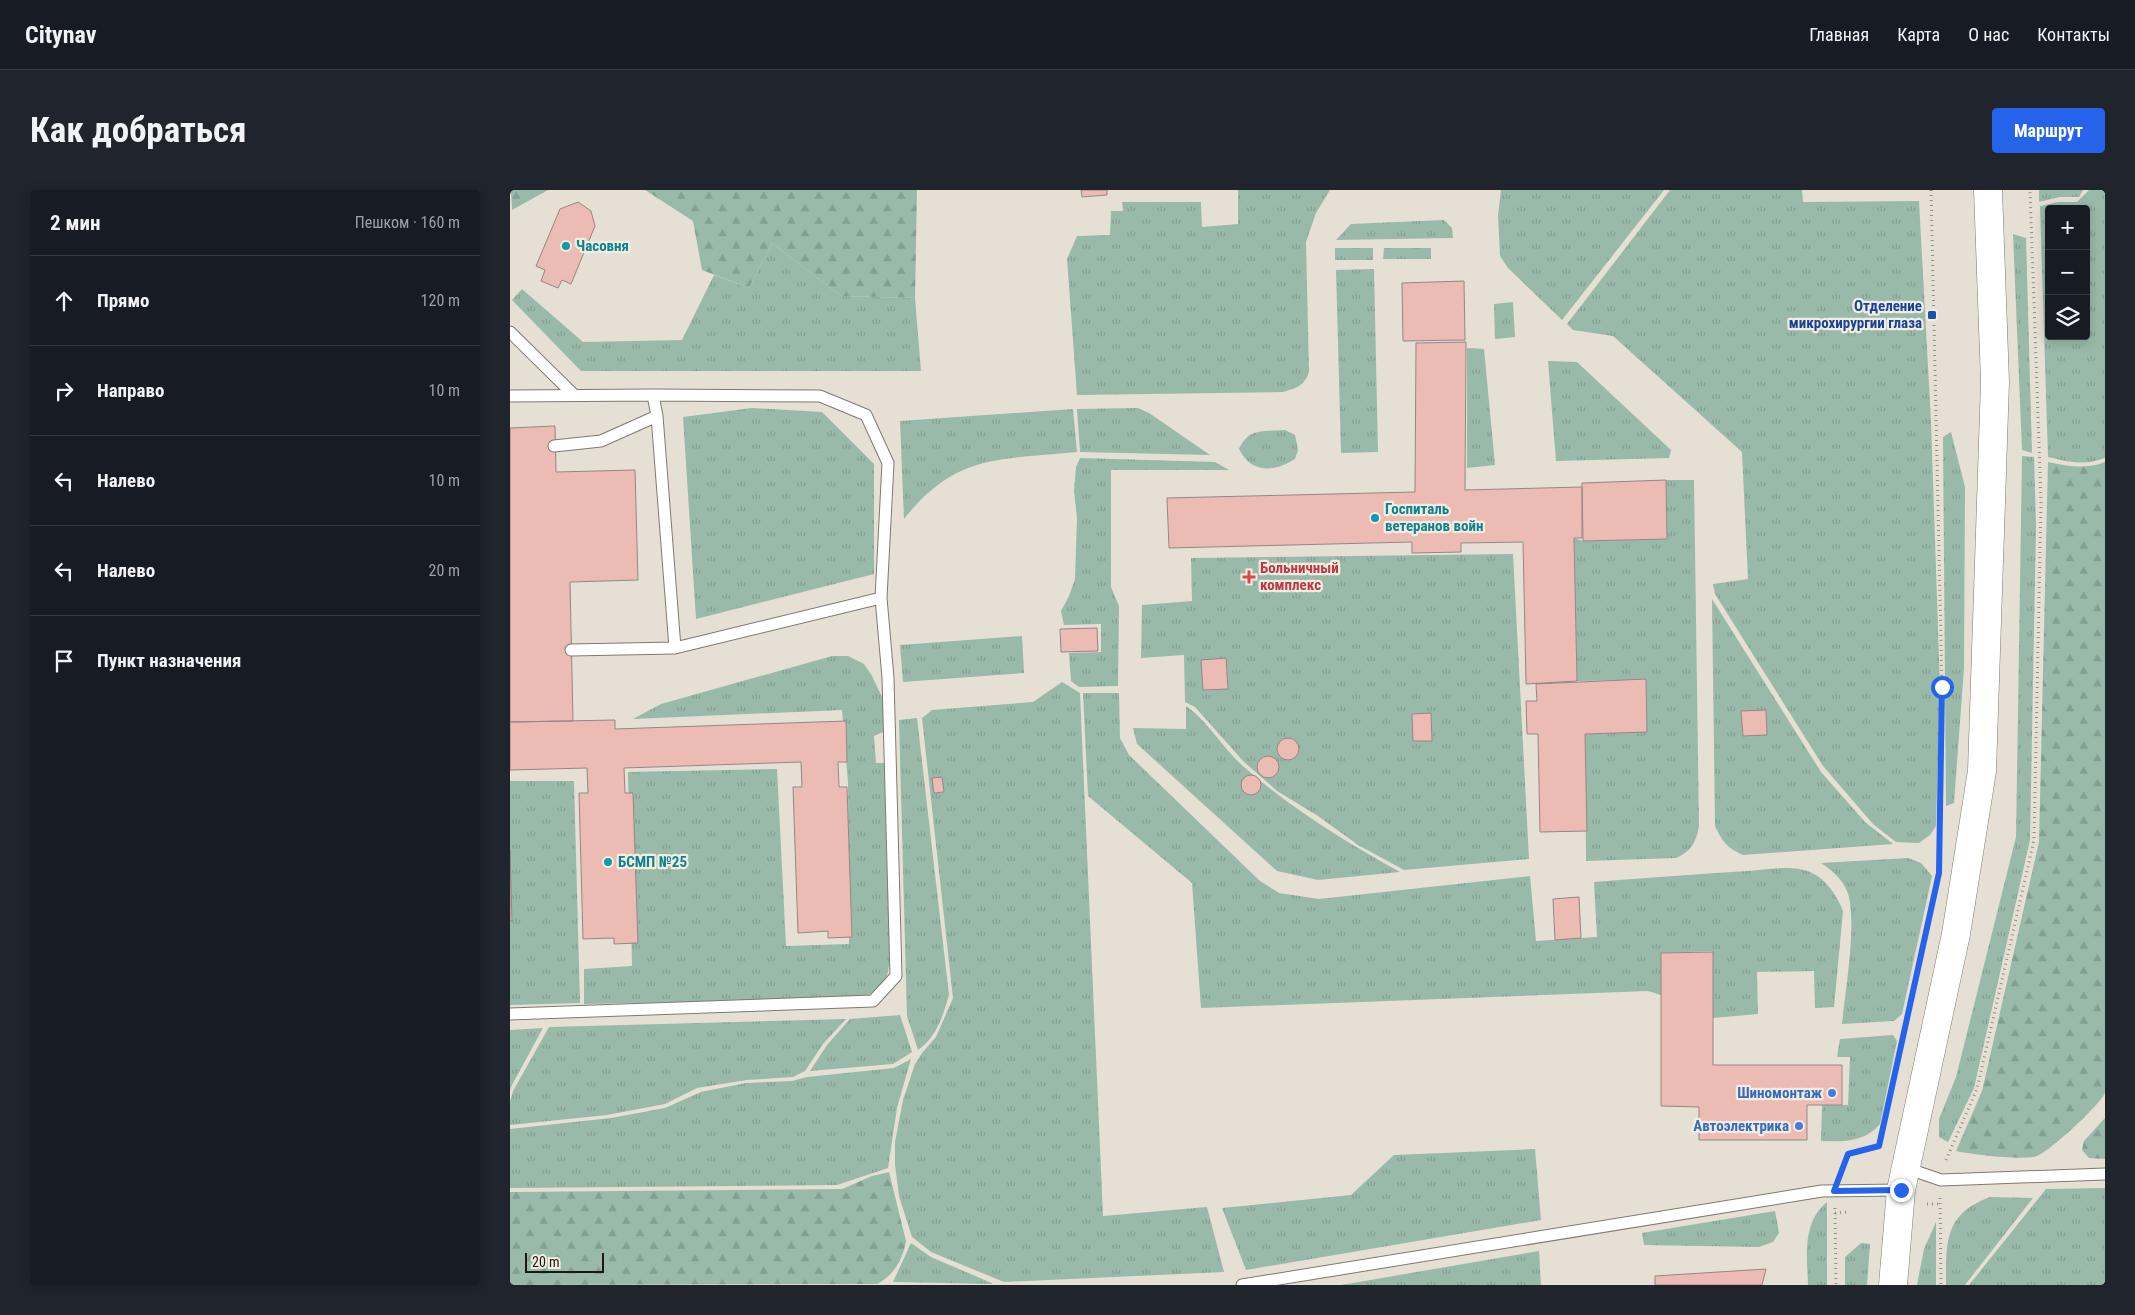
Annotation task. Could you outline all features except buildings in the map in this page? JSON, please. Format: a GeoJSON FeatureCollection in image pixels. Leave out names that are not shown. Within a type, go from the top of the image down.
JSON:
{"type":"FeatureCollection","features":[{"type":"Feature","properties":{"kind":"main road"},"geometry":{"type":"LineString","coordinates":[[1892,1285],[1904,1179],[1956,934],[1982,771],[1995,382],[1988,190]]}},
{"type":"Feature","properties":{"kind":"lane"},"geometry":{"type":"LineString","coordinates":[[510,332],[574,395]]}},
{"type":"Feature","properties":{"kind":"lane"},"geometry":{"type":"LineString","coordinates":[[653,395],[657,416],[675,648]]}},
{"type":"Feature","properties":{"kind":"lane"},"geometry":{"type":"LineString","coordinates":[[510,396],[820,396],[866,415],[888,463],[881,598],[888,678],[896,976],[872,1001],[510,1014]]}},
{"type":"Feature","properties":{"kind":"lane"},"geometry":{"type":"LineString","coordinates":[[554,446],[601,441],[657,416]]}},
{"type":"Feature","properties":{"kind":"lane"},"geometry":{"type":"LineString","coordinates":[[571,650],[675,648],[881,598]]}},
{"type":"Feature","properties":{"kind":"lane"},"geometry":{"type":"LineString","coordinates":[[1242,1285],[1822,1190],[1834,1191],[1904,1179],[1940,1180],[2105,1174]]}},
{"type":"Feature","properties":{"kind":"path"},"geometry":{"type":"LineString","coordinates":[[1931,190],[1942,687],[1940,854]]}},
{"type":"Feature","properties":{"kind":"path"},"geometry":{"type":"LineString","coordinates":[[1941,1285],[1941,1170],[1977,1088],[2034,840],[2041,501],[2030,190]]}},
{"type":"Feature","properties":{"kind":"path"},"geometry":{"type":"LineString","coordinates":[[1836,1285],[1834,1191],[1848,1154],[1879,1146],[1930,912]]}},
{"type":"Feature","properties":{"kind":"green space"},"geometry":{"type":"Polygon","coordinates":[[[511,190],[548,190],[512,210],[511,190]]]}},
{"type":"Feature","properties":{"kind":"green space"},"geometry":{"type":"Polygon","coordinates":[[[645,190],[917,190],[915,298],[841,296],[772,243],[749,288],[702,270],[693,221],[645,190]]]}},
{"type":"Feature","properties":{"kind":"green space"},"geometry":{"type":"Polygon","coordinates":[[[1238,190],[1330,190],[1316,213],[1306,242],[1309,372],[1305,380],[1296,388],[1283,392],[1077,395],[1067,259],[1077,236],[1110,235],[1111,211],[1123,211],[1122,202],[1201,202],[1202,227],[1238,224],[1238,190]]]}},
{"type":"Feature","properties":{"kind":"green space"},"geometry":{"type":"Polygon","coordinates":[[[1501,190],[1664,190],[1562,320],[1508,268],[1500,256],[1498,215],[1501,190]]]}},
{"type":"Feature","properties":{"kind":"green space"},"geometry":{"type":"Polygon","coordinates":[[[1670,190],[1802,190],[1803,202],[1919,201],[1931,422],[1940,687],[1936,826],[1930,835],[1919,843],[1896,842],[1873,824],[1823,766],[1715,594],[1713,584],[1748,579],[1742,452],[1613,336],[1573,330],[1567,324],[1670,190]]]}},
{"type":"Feature","properties":{"kind":"green space"},"geometry":{"type":"Polygon","coordinates":[[[2039,190],[2083,190],[2079,197],[2060,197],[2039,202],[2039,190]]]}},
{"type":"Feature","properties":{"kind":"green space"},"geometry":{"type":"Polygon","coordinates":[[[2089,190],[2105,190],[2105,458],[2083,463],[2048,457],[2040,206],[2058,202],[2077,202],[2089,190]]]}},
{"type":"Feature","properties":{"kind":"green space"},"geometry":{"type":"Polygon","coordinates":[[[1444,220],[1452,228],[1453,238],[1336,240],[1351,224],[1444,220]]]}},
{"type":"Feature","properties":{"kind":"green space"},"geometry":{"type":"Polygon","coordinates":[[[2013,234],[2026,238],[2032,453],[2022,450],[2013,234]]]}},
{"type":"Feature","properties":{"kind":"green space"},"geometry":{"type":"Polygon","coordinates":[[[772,243],[841,296],[915,298],[921,371],[581,371],[512,300],[522,289],[583,342],[682,340],[714,275],[749,288],[772,243]]]}},
{"type":"Feature","properties":{"kind":"green space"},"geometry":{"type":"Polygon","coordinates":[[[1335,248],[1373,248],[1373,260],[1335,260],[1335,248]]]}},
{"type":"Feature","properties":{"kind":"green space"},"geometry":{"type":"Polygon","coordinates":[[[1384,248],[1431,248],[1431,259],[1383,259],[1384,248]]]}},
{"type":"Feature","properties":{"kind":"green space"},"geometry":{"type":"Polygon","coordinates":[[[1374,269],[1378,452],[1341,453],[1336,270],[1374,269]]]}},
{"type":"Feature","properties":{"kind":"green space"},"geometry":{"type":"Polygon","coordinates":[[[1513,302],[1515,337],[1495,339],[1494,304],[1513,302]]]}},
{"type":"Feature","properties":{"kind":"green space"},"geometry":{"type":"Polygon","coordinates":[[[1467,348],[1484,349],[1495,465],[1467,468],[1467,348]]]}},
{"type":"Feature","properties":{"kind":"green space"},"geometry":{"type":"Polygon","coordinates":[[[1548,361],[1577,362],[1671,450],[1669,458],[1556,461],[1548,361]]]}},
{"type":"Feature","properties":{"kind":"green space"},"geometry":{"type":"Polygon","coordinates":[[[752,408],[822,412],[874,464],[874,574],[696,619],[683,417],[752,408]]]}},
{"type":"Feature","properties":{"kind":"green space"},"geometry":{"type":"Polygon","coordinates":[[[1138,408],[1149,413],[1210,455],[1080,452],[1077,409],[1138,408]]]}},
{"type":"Feature","properties":{"kind":"green space"},"geometry":{"type":"Polygon","coordinates":[[[1073,409],[1077,452],[1002,459],[961,471],[942,482],[923,498],[904,519],[900,421],[1073,409]]]}},
{"type":"Feature","properties":{"kind":"green space"},"geometry":{"type":"Polygon","coordinates":[[[1285,430],[1295,435],[1298,450],[1295,459],[1287,463],[1272,468],[1257,467],[1244,457],[1239,449],[1247,437],[1252,434],[1263,431],[1285,430]]]}},
{"type":"Feature","properties":{"kind":"green space"},"geometry":{"type":"Polygon","coordinates":[[[1951,432],[1965,487],[1964,668],[1954,803],[1946,806],[1943,437],[1951,432]]]}},
{"type":"Feature","properties":{"kind":"green space"},"geometry":{"type":"Polygon","coordinates":[[[2022,456],[2034,457],[2036,526],[2030,840],[1974,1088],[1948,1142],[1939,1137],[1939,1119],[1956,1077],[2016,837],[2022,456]]]}},
{"type":"Feature","properties":{"kind":"green space"},"geometry":{"type":"Polygon","coordinates":[[[1080,458],[1215,462],[1229,470],[1111,470],[1111,587],[1119,606],[1118,686],[1079,687],[1071,681],[1069,653],[1101,652],[1101,624],[1064,625],[1061,611],[1075,579],[1077,518],[1074,491],[1076,467],[1080,458]]]}},
{"type":"Feature","properties":{"kind":"green space"},"geometry":{"type":"Polygon","coordinates":[[[2048,462],[2083,467],[2105,462],[2105,1093],[2084,1118],[2044,1152],[2037,1156],[2021,1158],[1956,1151],[1982,1091],[2039,842],[2048,462]]]}},
{"type":"Feature","properties":{"kind":"green space"},"geometry":{"type":"Polygon","coordinates":[[[1666,480],[1694,480],[1699,826],[1690,849],[1676,858],[1586,861],[1585,734],[1647,732],[1646,680],[1577,681],[1574,538],[1583,541],[1667,539],[1666,480]]]}},
{"type":"Feature","properties":{"kind":"green space"},"geometry":{"type":"Polygon","coordinates":[[[1513,554],[1529,859],[1404,870],[1358,845],[1318,816],[1277,791],[1243,761],[1195,707],[1185,702],[1184,655],[1141,658],[1142,605],[1192,601],[1191,558],[1513,554]]]}},
{"type":"Feature","properties":{"kind":"green space"},"geometry":{"type":"Polygon","coordinates":[[[1712,599],[1821,772],[1865,822],[1893,844],[1743,855],[1729,847],[1723,840],[1715,826],[1712,599]]]}},
{"type":"Feature","properties":{"kind":"green space"},"geometry":{"type":"Polygon","coordinates":[[[1022,636],[1024,673],[903,682],[900,645],[1022,636]]]}},
{"type":"Feature","properties":{"kind":"green space"},"geometry":{"type":"Polygon","coordinates":[[[832,656],[848,656],[864,664],[883,699],[883,732],[874,736],[876,763],[884,763],[890,956],[888,972],[883,984],[874,992],[859,999],[584,1004],[584,969],[632,966],[628,772],[777,769],[786,946],[849,944],[848,782],[842,710],[633,719],[661,704],[832,656]]]}},
{"type":"Feature","properties":{"kind":"green space"},"geometry":{"type":"Polygon","coordinates":[[[1062,682],[1080,693],[1103,1216],[1207,1207],[1224,1272],[1004,1282],[931,1252],[912,1237],[899,1196],[895,1165],[895,1142],[903,1100],[915,1064],[936,1037],[953,998],[922,718],[932,710],[1033,702],[1062,682]]]}},
{"type":"Feature","properties":{"kind":"green space"},"geometry":{"type":"Polygon","coordinates":[[[1083,693],[1119,693],[1120,738],[1129,755],[1260,881],[1279,893],[1319,899],[1530,876],[1536,941],[1597,937],[1594,882],[1780,868],[1804,870],[1812,873],[1831,889],[1843,911],[1834,1007],[1815,1008],[1814,971],[1757,972],[1758,1014],[1713,1018],[1712,951],[1661,953],[1661,995],[1648,991],[1201,1008],[1192,883],[1088,796],[1083,693]]]}},
{"type":"Feature","properties":{"kind":"green space"},"geometry":{"type":"Polygon","coordinates":[[[1186,706],[1202,720],[1236,760],[1262,782],[1319,824],[1400,872],[1318,880],[1277,871],[1137,744],[1133,728],[1186,729],[1186,706]]]}},
{"type":"Feature","properties":{"kind":"green space"},"geometry":{"type":"Polygon","coordinates":[[[917,718],[949,995],[934,1033],[918,1050],[907,1016],[899,720],[917,718]]]}},
{"type":"Feature","properties":{"kind":"green space"},"geometry":{"type":"Polygon","coordinates":[[[510,781],[574,781],[580,1003],[510,1005],[510,781]]]}},
{"type":"Feature","properties":{"kind":"green space"},"geometry":{"type":"Polygon","coordinates":[[[1908,858],[1921,863],[1932,876],[1902,1014],[1894,1021],[1842,1024],[1851,937],[1850,903],[1847,891],[1842,883],[1833,872],[1821,863],[1908,858]]]}},
{"type":"Feature","properties":{"kind":"green space"},"geometry":{"type":"Polygon","coordinates":[[[900,1015],[912,1052],[893,1064],[810,1071],[827,1045],[850,1019],[900,1015]]]}},
{"type":"Feature","properties":{"kind":"green space"},"geometry":{"type":"Polygon","coordinates":[[[846,1019],[823,1044],[805,1071],[793,1077],[747,1080],[697,1088],[665,1104],[607,1115],[510,1125],[510,1102],[513,1091],[549,1027],[846,1019]]]}},
{"type":"Feature","properties":{"kind":"green space"},"geometry":{"type":"Polygon","coordinates":[[[543,1028],[512,1085],[510,1090],[510,1030],[543,1028]]]}},
{"type":"Feature","properties":{"kind":"green space"},"geometry":{"type":"Polygon","coordinates":[[[1893,1035],[1897,1041],[1880,1124],[1861,1138],[1845,1141],[1821,1141],[1822,1105],[1848,1105],[1850,1057],[1837,1057],[1840,1039],[1893,1035]]]}},
{"type":"Feature","properties":{"kind":"green space"},"geometry":{"type":"Polygon","coordinates":[[[911,1059],[897,1108],[888,1168],[837,1185],[510,1188],[510,1129],[611,1118],[665,1108],[701,1092],[746,1083],[792,1081],[807,1077],[894,1068],[911,1059]]]}},
{"type":"Feature","properties":{"kind":"green space"},"geometry":{"type":"Polygon","coordinates":[[[2105,1118],[2105,1159],[2089,1158],[2082,1150],[2084,1141],[2105,1118]]]}},
{"type":"Feature","properties":{"kind":"green space"},"geometry":{"type":"Polygon","coordinates":[[[1535,1149],[1541,1220],[1246,1270],[1222,1208],[1351,1195],[1394,1155],[1535,1149]]]}},
{"type":"Feature","properties":{"kind":"green space"},"geometry":{"type":"Polygon","coordinates":[[[889,1172],[906,1241],[900,1261],[896,1267],[888,1277],[877,1284],[510,1285],[510,1192],[842,1189],[872,1176],[889,1172]]]}},
{"type":"Feature","properties":{"kind":"green space"},"geometry":{"type":"Polygon","coordinates":[[[2105,1188],[2105,1285],[1969,1285],[2046,1189],[2105,1188]]]}},
{"type":"Feature","properties":{"kind":"green space"},"geometry":{"type":"Polygon","coordinates":[[[1990,1197],[2033,1198],[1965,1285],[1946,1285],[1948,1243],[1956,1221],[1975,1204],[1990,1197]]]}},
{"type":"Feature","properties":{"kind":"green space"},"geometry":{"type":"Polygon","coordinates":[[[1827,1202],[1827,1285],[1808,1285],[1807,1251],[1810,1230],[1819,1210],[1827,1202]]]}},
{"type":"Feature","properties":{"kind":"green space"},"geometry":{"type":"Polygon","coordinates":[[[1775,1211],[1779,1233],[1773,1242],[1759,1247],[1644,1245],[1642,1233],[1775,1211]]]}},
{"type":"Feature","properties":{"kind":"green space"},"geometry":{"type":"Polygon","coordinates":[[[1936,1222],[1936,1285],[1917,1285],[1924,1249],[1936,1222]]]}},
{"type":"Feature","properties":{"kind":"green space"},"geometry":{"type":"Polygon","coordinates":[[[911,1243],[931,1257],[994,1284],[893,1282],[911,1243]]]}},
{"type":"Feature","properties":{"kind":"green space"},"geometry":{"type":"Polygon","coordinates":[[[1861,1243],[1870,1244],[1867,1285],[1845,1285],[1845,1257],[1861,1243]]]}},
{"type":"Feature","properties":{"kind":"green space"},"geometry":{"type":"Polygon","coordinates":[[[1539,1251],[1541,1285],[1341,1285],[1539,1251]]]}},
{"type":"Feature","properties":{"kind":"place","name":"Часовня"},"geometry":{"type":"Point","coordinates":[566,246]}},
{"type":"Feature","properties":{"kind":"place","name":"Отделение микрохирургии глаза"},"geometry":{"type":"Point","coordinates":[1932,315]}},
{"type":"Feature","properties":{"kind":"place","name":"Госпиталь ветеранов войн"},"geometry":{"type":"Point","coordinates":[1375,518]}},
{"type":"Feature","properties":{"kind":"place","name":"Больничный комплекс"},"geometry":{"type":"Point","coordinates":[1249,577]}},
{"type":"Feature","properties":{"kind":"place","name":"БСМП №25"},"geometry":{"type":"Point","coordinates":[608,862]}},
{"type":"Feature","properties":{"kind":"place","name":"Шиномонтаж"},"geometry":{"type":"Point","coordinates":[1832,1093]}},
{"type":"Feature","properties":{"kind":"place","name":"Автоэлектрика"},"geometry":{"type":"Point","coordinates":[1799,1126]}},
{"type":"Feature","properties":{"kind":"route"},"geometry":{"type":"LineString","coordinates":[[1901,1190],[1834,1191],[1848,1154],[1879,1146],[1939,873],[1942,687]]}}]}
